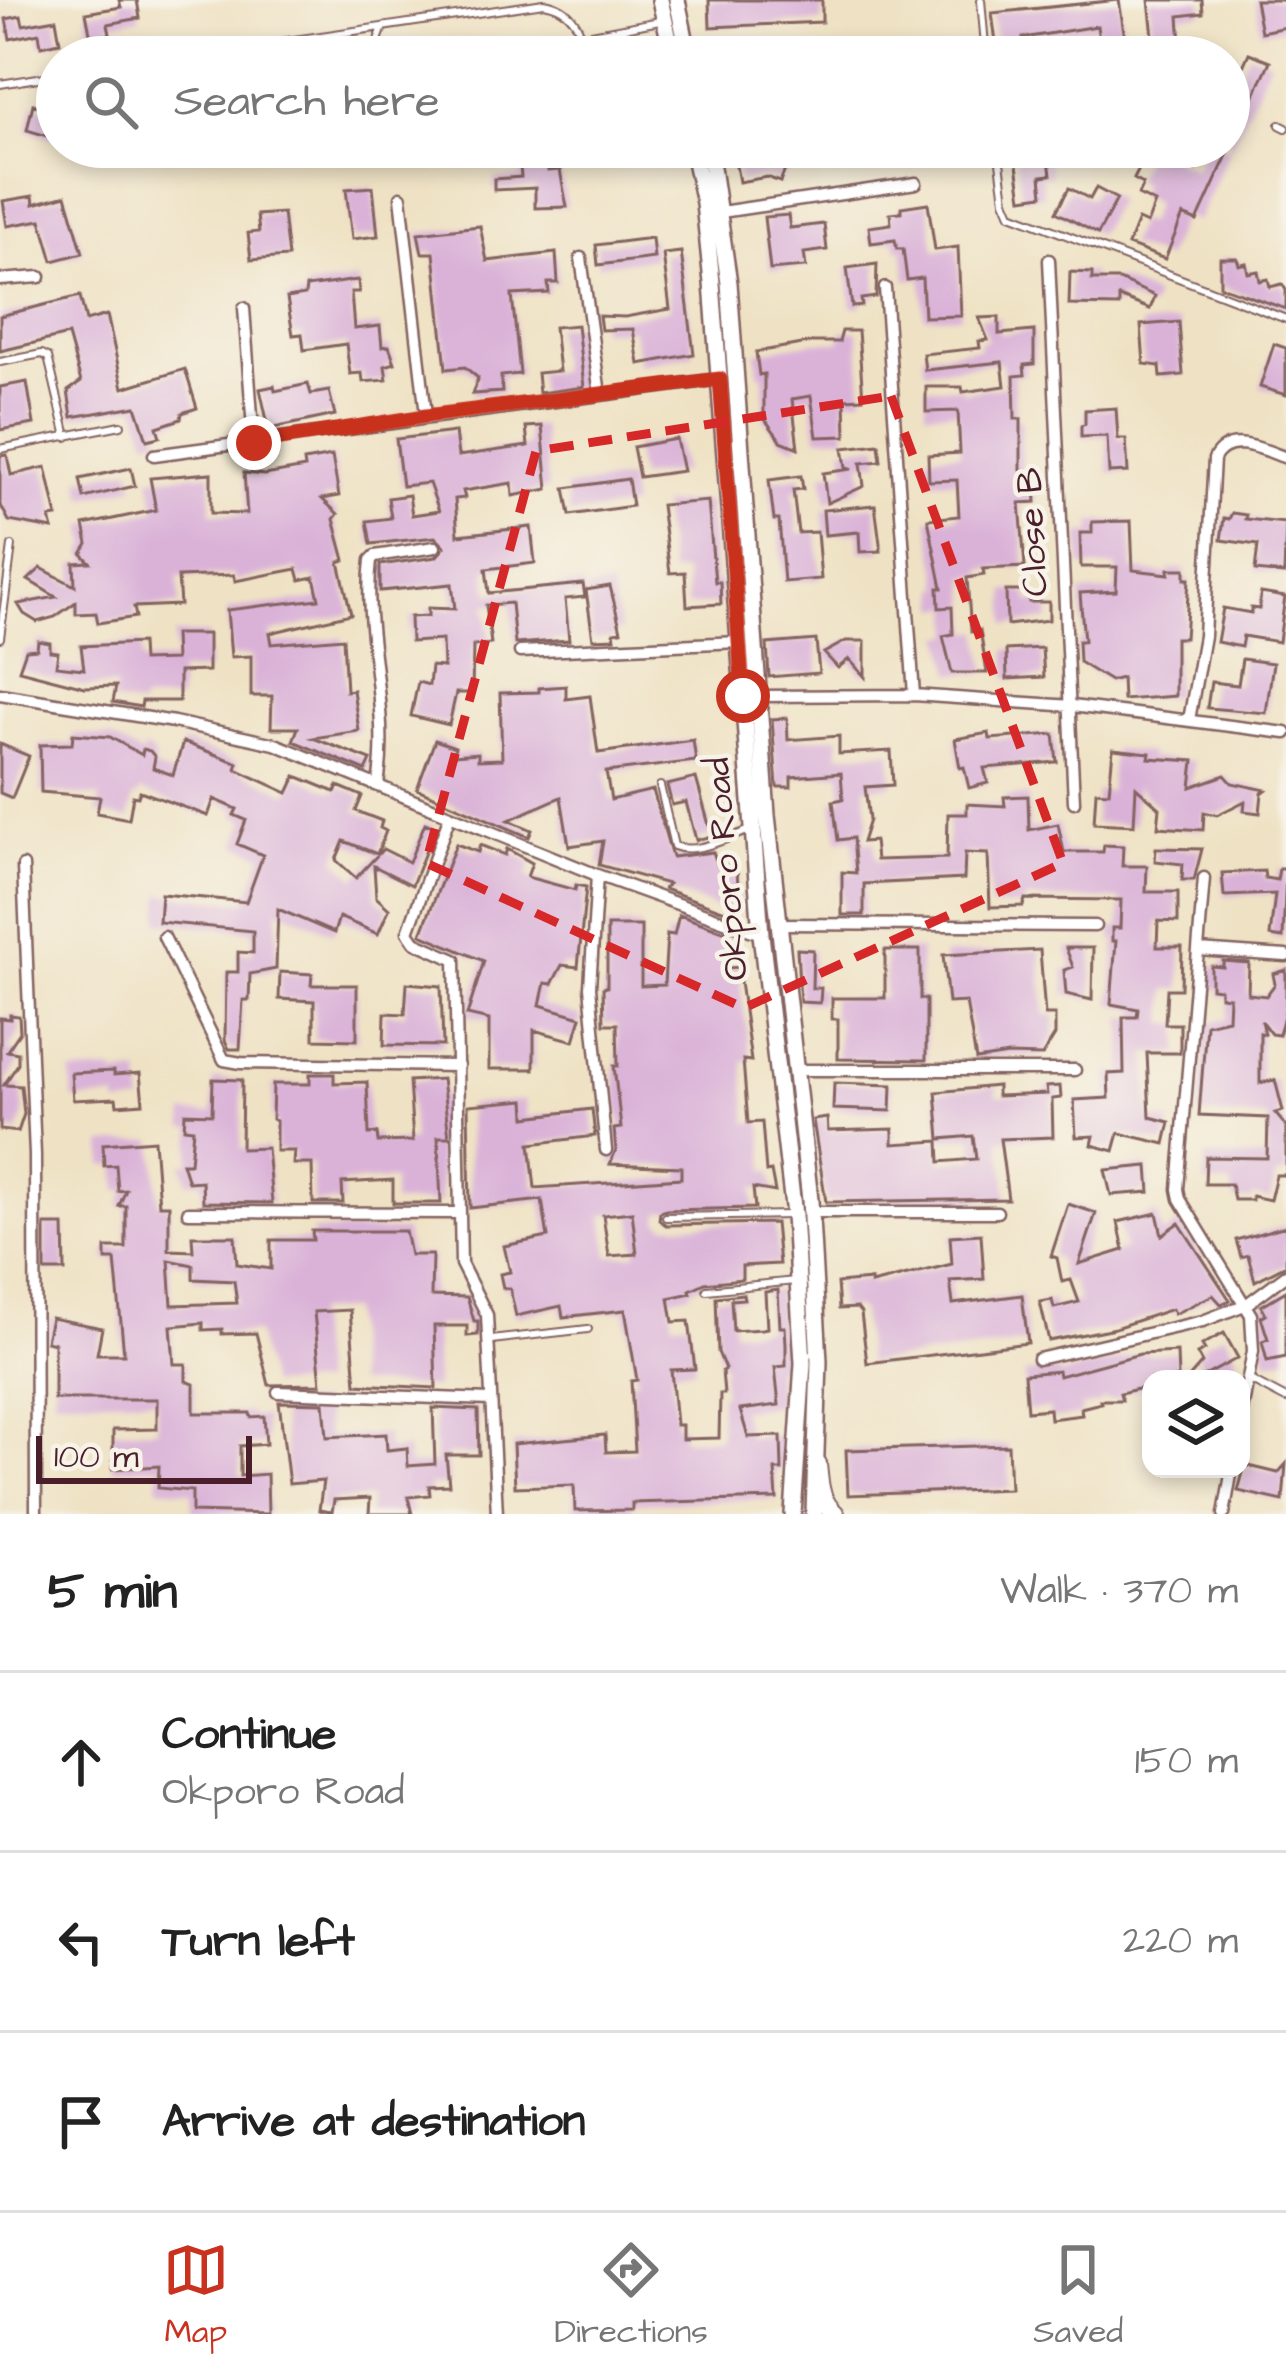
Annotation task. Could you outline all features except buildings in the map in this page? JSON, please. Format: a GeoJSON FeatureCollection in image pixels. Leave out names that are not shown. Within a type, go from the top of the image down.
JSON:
{"type":"FeatureCollection","features":[{"type":"Feature","properties":{"kind":"main road"},"geometry":{"type":"LineString","coordinates":[[660,0],[668,36]]}},
{"type":"Feature","properties":{"kind":"main road"},"geometry":{"type":"LineString","coordinates":[[677,0],[685,36]]}},
{"type":"Feature","properties":{"kind":"main road","name":"Okporo Road"},"geometry":{"type":"LineString","coordinates":[[696,168],[720,379],[761,934],[803,1214],[819,1361],[814,1514]]}},
{"type":"Feature","properties":{"kind":"main road","name":"Okporo Road"},"geometry":{"type":"LineString","coordinates":[[713,168],[721,212],[778,924],[796,1070],[803,1214],[799,1281],[802,1409],[793,1514]]}},
{"type":"Feature","properties":{"kind":"main road"},"geometry":{"type":"LineString","coordinates":[[817,1464],[819,1490],[835,1514]]}},
{"type":"Feature","properties":{"kind":"street"},"geometry":{"type":"LineString","coordinates":[[721,212],[916,183]]}},
{"type":"Feature","properties":{"kind":"street"},"geometry":{"type":"LineString","coordinates":[[400,197],[426,416]]}},
{"type":"Feature","properties":{"kind":"street"},"geometry":{"type":"LineString","coordinates":[[581,258],[601,394]]}},
{"type":"Feature","properties":{"kind":"street","name":"Close B"},"geometry":{"type":"LineString","coordinates":[[1049,260],[1074,802]]}},
{"type":"Feature","properties":{"kind":"street"},"geometry":{"type":"LineString","coordinates":[[0,280],[40,277]]}},
{"type":"Feature","properties":{"kind":"street"},"geometry":{"type":"LineString","coordinates":[[885,288],[914,695]]}},
{"type":"Feature","properties":{"kind":"street"},"geometry":{"type":"LineString","coordinates":[[244,308],[254,443]]}},
{"type":"Feature","properties":{"kind":"street"},"geometry":{"type":"LineString","coordinates":[[154,455],[720,379]]}},
{"type":"Feature","properties":{"kind":"street"},"geometry":{"type":"LineString","coordinates":[[1189,719],[1204,636],[1214,459],[1226,446],[1247,445],[1286,458]]}},
{"type":"Feature","properties":{"kind":"street"},"geometry":{"type":"LineString","coordinates":[[378,784],[382,738],[371,560],[435,547]]}},
{"type":"Feature","properties":{"kind":"street"},"geometry":{"type":"LineString","coordinates":[[520,652],[739,642]]}},
{"type":"Feature","properties":{"kind":"street"},"geometry":{"type":"LineString","coordinates":[[0,694],[234,734],[312,756],[596,875],[761,934]]}},
{"type":"Feature","properties":{"kind":"street"},"geometry":{"type":"LineString","coordinates":[[759,696],[914,695],[1072,706],[1286,734]]}},
{"type":"Feature","properties":{"kind":"street"},"geometry":{"type":"LineString","coordinates":[[450,815],[408,932],[415,942],[455,960],[461,1264],[487,1316],[497,1514]]}},
{"type":"Feature","properties":{"kind":"street"},"geometry":{"type":"LineString","coordinates":[[23,866],[35,1155],[36,1514]]}},
{"type":"Feature","properties":{"kind":"street"},"geometry":{"type":"LineString","coordinates":[[596,875],[590,987],[606,1150]]}},
{"type":"Feature","properties":{"kind":"street"},"geometry":{"type":"LineString","coordinates":[[1204,878],[1178,1189],[1247,1304],[1249,1370]]}},
{"type":"Feature","properties":{"kind":"street"},"geometry":{"type":"LineString","coordinates":[[778,924],[1095,926]]}},
{"type":"Feature","properties":{"kind":"street"},"geometry":{"type":"LineString","coordinates":[[164,937],[224,1060],[458,1066]]}},
{"type":"Feature","properties":{"kind":"street"},"geometry":{"type":"LineString","coordinates":[[1199,950],[1286,956]]}},
{"type":"Feature","properties":{"kind":"street"},"geometry":{"type":"LineString","coordinates":[[796,1070],[1075,1070]]}},
{"type":"Feature","properties":{"kind":"street"},"geometry":{"type":"LineString","coordinates":[[803,1214],[997,1212]]}},
{"type":"Feature","properties":{"kind":"street"},"geometry":{"type":"LineString","coordinates":[[188,1213],[460,1213]]}},
{"type":"Feature","properties":{"kind":"street"},"geometry":{"type":"LineString","coordinates":[[1038,1359],[1203,1322],[1247,1304],[1286,1275]]}},
{"type":"Feature","properties":{"kind":"street"},"geometry":{"type":"LineString","coordinates":[[278,1392],[490,1400]]}},
{"type":"Feature","properties":{"kind":"street"},"geometry":{"type":"LineString","coordinates":[[1224,1514],[1230,1478]]}},
{"type":"Feature","properties":{"kind":"lane"},"geometry":{"type":"LineString","coordinates":[[981,0],[984,36]]}},
{"type":"Feature","properties":{"kind":"lane"},"geometry":{"type":"LineString","coordinates":[[322,36],[550,3],[569,15],[581,36],[665,20]]}},
{"type":"Feature","properties":{"kind":"lane"},"geometry":{"type":"LineString","coordinates":[[380,36],[383,27]]}},
{"type":"Feature","properties":{"kind":"lane"},"geometry":{"type":"LineString","coordinates":[[0,84],[36,78]]}},
{"type":"Feature","properties":{"kind":"lane"},"geometry":{"type":"LineString","coordinates":[[1001,168],[1011,214],[1286,319]]}},
{"type":"Feature","properties":{"kind":"lane"},"geometry":{"type":"LineString","coordinates":[[0,362],[42,354],[48,357],[67,437]]}},
{"type":"Feature","properties":{"kind":"lane"},"geometry":{"type":"LineString","coordinates":[[0,449],[121,425]]}},
{"type":"Feature","properties":{"kind":"lane"},"geometry":{"type":"LineString","coordinates":[[0,638],[13,546]]}},
{"type":"Feature","properties":{"kind":"lane"},"geometry":{"type":"LineString","coordinates":[[660,786],[674,846],[680,850],[752,829]]}},
{"type":"Feature","properties":{"kind":"lane"},"geometry":{"type":"LineString","coordinates":[[666,1216],[803,1214]]}},
{"type":"Feature","properties":{"kind":"lane"},"geometry":{"type":"LineString","coordinates":[[707,1291],[799,1281]]}},
{"type":"Feature","properties":{"kind":"lane"},"geometry":{"type":"LineString","coordinates":[[487,1340],[588,1329]]}},
{"type":"Feature","properties":{"kind":"lane"},"geometry":{"type":"LineString","coordinates":[[1250,1380],[1286,1400]]}},
{"type":"Feature","properties":{"kind":"highlighted area"},"geometry":{"type":"Polygon","coordinates":[[[891,396],[1063,863],[744,1008],[426,863],[536,451],[891,396]]]}},
{"type":"Feature","properties":{"kind":"route"},"geometry":{"type":"LineString","coordinates":[[254,443],[720,379],[743,696]]}}]}
